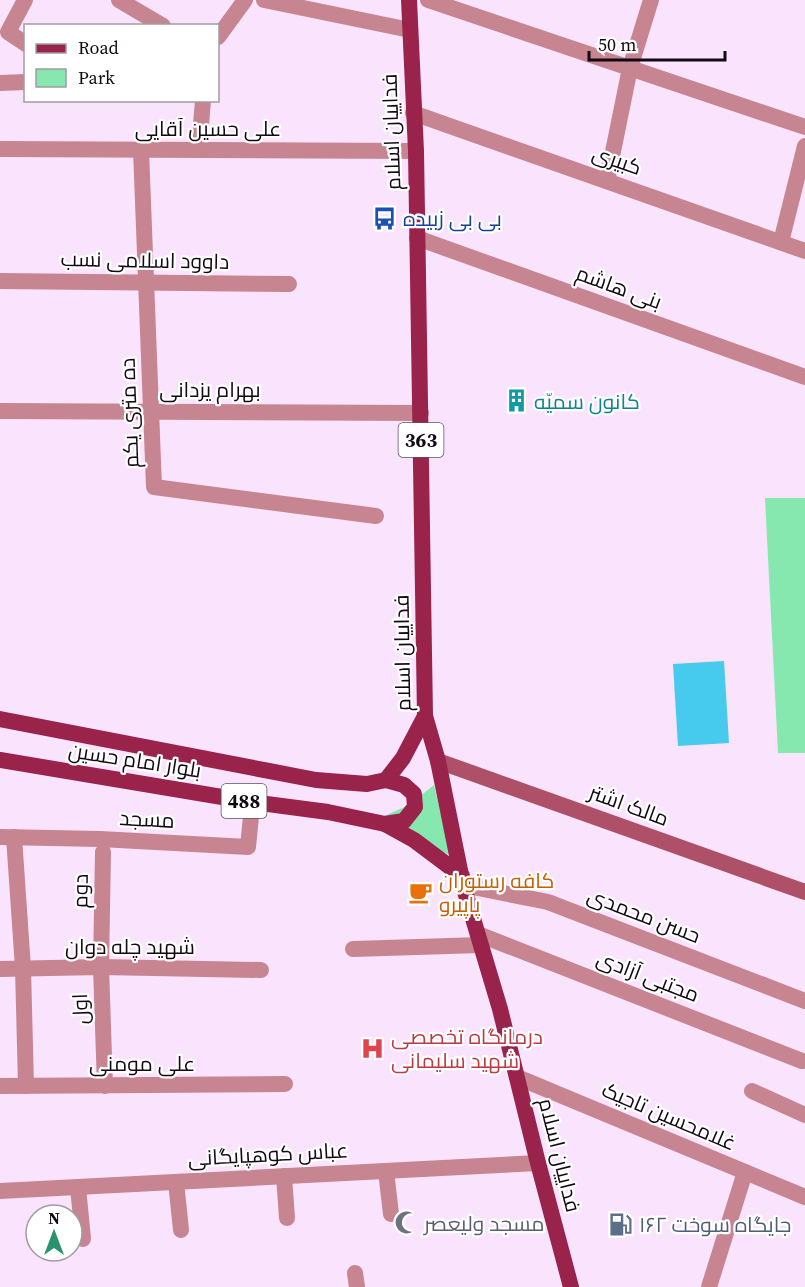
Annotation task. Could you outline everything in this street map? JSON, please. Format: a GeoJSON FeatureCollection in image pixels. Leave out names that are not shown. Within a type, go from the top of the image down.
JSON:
{"type":"FeatureCollection","features":[{"type":"Feature","properties":{"kind":"main road","name":"فداییان اسلام"},"geometry":{"type":"LineString","coordinates":[[409,0],[416,151],[424,716],[438,761],[463,880],[500,1009],[538,1163],[572,1287]]}},
{"type":"Feature","properties":{"kind":"main road"},"geometry":{"type":"LineString","coordinates":[[385,824],[404,820],[415,807],[414,794],[404,785],[386,780],[403,758],[424,716]]}},
{"type":"Feature","properties":{"kind":"main road","name":"بلوار امام حسین"},"geometry":{"type":"LineString","coordinates":[[0,718],[316,780],[367,784],[386,780]]}},
{"type":"Feature","properties":{"kind":"main road","name":"بلوار امام حسین"},"geometry":{"type":"LineString","coordinates":[[0,760],[252,802],[328,812],[385,824],[414,840],[463,880]]}},
{"type":"Feature","properties":{"kind":"main road","name":"مالک اشتر"},"geometry":{"type":"LineString","coordinates":[[438,761],[805,892]]}},
{"type":"Feature","properties":{"kind":"street"},"geometry":{"type":"LineString","coordinates":[[24,43],[8,32],[25,0]]}},
{"type":"Feature","properties":{"kind":"street"},"geometry":{"type":"LineString","coordinates":[[121,0],[161,24]]}},
{"type":"Feature","properties":{"kind":"street"},"geometry":{"type":"LineString","coordinates":[[219,36],[245,0]]}},
{"type":"Feature","properties":{"kind":"street"},"geometry":{"type":"LineString","coordinates":[[264,0],[410,30]]}},
{"type":"Feature","properties":{"kind":"street"},"geometry":{"type":"LineString","coordinates":[[428,0],[805,127]]}},
{"type":"Feature","properties":{"kind":"street"},"geometry":{"type":"LineString","coordinates":[[607,181],[630,68],[651,0]]}},
{"type":"Feature","properties":{"kind":"street"},"geometry":{"type":"LineString","coordinates":[[0,83],[24,82]]}},
{"type":"Feature","properties":{"kind":"street"},"geometry":{"type":"LineString","coordinates":[[199,150],[203,102]]}},
{"type":"Feature","properties":{"kind":"street","name":"کبیری"},"geometry":{"type":"LineString","coordinates":[[413,112],[805,250]]}},
{"type":"Feature","properties":{"kind":"street"},"geometry":{"type":"LineString","coordinates":[[781,242],[805,146]]}},
{"type":"Feature","properties":{"kind":"street","name":"علی حسین آقایی"},"geometry":{"type":"LineString","coordinates":[[0,149],[416,151]]}},
{"type":"Feature","properties":{"kind":"street","name":"ده متری یکم"},"geometry":{"type":"LineString","coordinates":[[141,150],[154,487],[376,516]]}},
{"type":"Feature","properties":{"kind":"street","name":"بنی هاشم"},"geometry":{"type":"LineString","coordinates":[[417,238],[805,377]]}},
{"type":"Feature","properties":{"kind":"street","name":"داوود اسلامی نسب"},"geometry":{"type":"LineString","coordinates":[[0,281],[289,284]]}},
{"type":"Feature","properties":{"kind":"street","name":"بهرام یزدانی"},"geometry":{"type":"LineString","coordinates":[[0,411],[421,413]]}},
{"type":"Feature","properties":{"kind":"street","name":"مسجد"},"geometry":{"type":"LineString","coordinates":[[7,837],[100,839],[248,847],[251,816]]}},
{"type":"Feature","properties":{"kind":"street"},"geometry":{"type":"LineString","coordinates":[[7,837],[23,968],[26,1086]]}},
{"type":"Feature","properties":{"kind":"street","name":"دوم"},"geometry":{"type":"LineString","coordinates":[[101,967],[103,852]]}},
{"type":"Feature","properties":{"kind":"street","name":"حسن محمدی"},"geometry":{"type":"LineString","coordinates":[[463,880],[548,902],[805,1001]]}},
{"type":"Feature","properties":{"kind":"street"},"geometry":{"type":"LineString","coordinates":[[353,950],[479,939]]}},
{"type":"Feature","properties":{"kind":"street","name":"مجتبی آزادی"},"geometry":{"type":"LineString","coordinates":[[479,939],[802,1061]]}},
{"type":"Feature","properties":{"kind":"street","name":"شهید چله دوان"},"geometry":{"type":"LineString","coordinates":[[0,969],[101,967],[261,970]]}},
{"type":"Feature","properties":{"kind":"street","name":"اول"},"geometry":{"type":"LineString","coordinates":[[101,967],[105,1086]]}},
{"type":"Feature","properties":{"kind":"street","name":"غلامحسین تاجیک"},"geometry":{"type":"LineString","coordinates":[[517,1077],[805,1197]]}},
{"type":"Feature","properties":{"kind":"street","name":"علی مومنی"},"geometry":{"type":"LineString","coordinates":[[0,1086],[285,1084]]}},
{"type":"Feature","properties":{"kind":"street"},"geometry":{"type":"LineString","coordinates":[[752,1091],[805,1115]]}},
{"type":"Feature","properties":{"kind":"street","name":"عباس کوهپایگانی"},"geometry":{"type":"LineString","coordinates":[[0,1191],[538,1163]]}},
{"type":"Feature","properties":{"kind":"street"},"geometry":{"type":"LineString","coordinates":[[386,1171],[391,1214]]}},
{"type":"Feature","properties":{"kind":"street"},"geometry":{"type":"LineString","coordinates":[[709,1287],[745,1172]]}},
{"type":"Feature","properties":{"kind":"street"},"geometry":{"type":"LineString","coordinates":[[284,1176],[288,1218]]}},
{"type":"Feature","properties":{"kind":"street"},"geometry":{"type":"LineString","coordinates":[[176,1182],[181,1230]]}},
{"type":"Feature","properties":{"kind":"street"},"geometry":{"type":"LineString","coordinates":[[78,1187],[79,1203]]}},
{"type":"Feature","properties":{"kind":"green space"},"geometry":{"type":"Polygon","coordinates":[[[765,498],[805,498],[805,753],[778,753],[765,498]]]}},
{"type":"Feature","properties":{"kind":"green space"},"geometry":{"type":"Polygon","coordinates":[[[434,785],[450,855],[373,821],[409,805],[434,785]]]}},
{"type":"Feature","properties":{"kind":"water"},"geometry":{"type":"Polygon","coordinates":[[[724,661],[729,743],[678,746],[673,664],[724,661]]]}},
{"type":"Feature","properties":{"kind":"place","name":"بی بی زبیده"},"geometry":{"type":"Point","coordinates":[385,218]}},
{"type":"Feature","properties":{"kind":"place","name":"کانون سمیّه"},"geometry":{"type":"Point","coordinates":[516,401]}},
{"type":"Feature","properties":{"kind":"place","name":"کافه رستوران پاپیرو"},"geometry":{"type":"Point","coordinates":[421,892]}},
{"type":"Feature","properties":{"kind":"place","name":"درمانگاه تخصصی شهید سلیمانی"},"geometry":{"type":"Point","coordinates":[373,1048]}},
{"type":"Feature","properties":{"kind":"place","name":"مسجد ولیعصر"},"geometry":{"type":"Point","coordinates":[406,1223]}},
{"type":"Feature","properties":{"kind":"place","name":"جایگاه سوخت ۱۶۲"},"geometry":{"type":"Point","coordinates":[621,1224]}}]}
